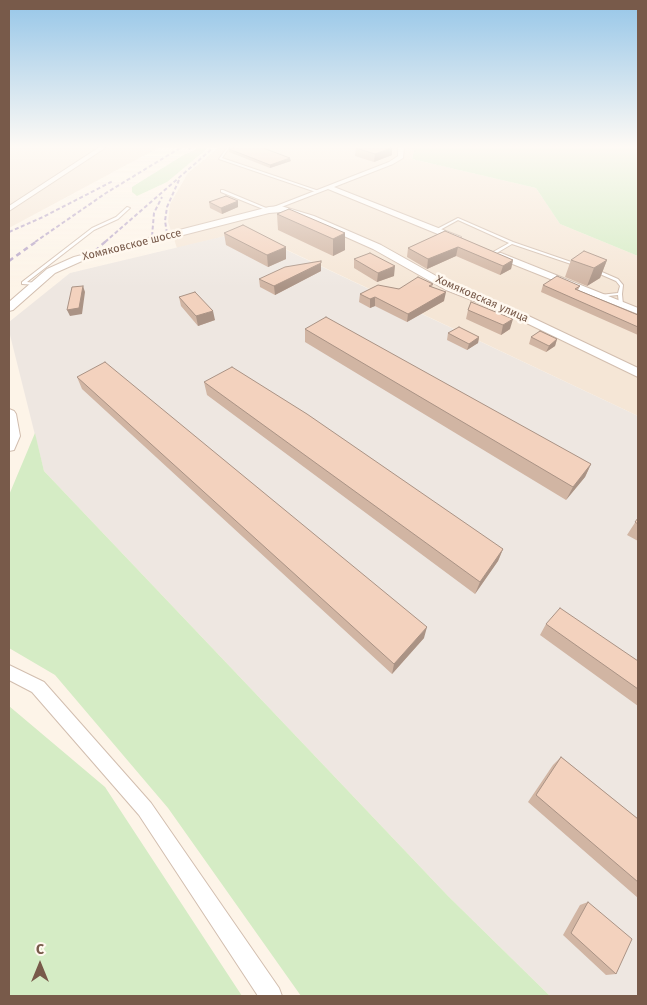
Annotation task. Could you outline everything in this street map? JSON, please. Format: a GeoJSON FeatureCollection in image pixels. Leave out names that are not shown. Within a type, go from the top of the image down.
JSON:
{"type":"FeatureCollection","features":[{"type":"Feature","properties":{"kind":"street"},"geometry":{"type":"LineString","coordinates":[[9,209],[30,195]]}},
{"type":"Feature","properties":{"kind":"street"},"geometry":{"type":"LineString","coordinates":[[269,210],[305,195]]}},
{"type":"Feature","properties":{"kind":"street"},"geometry":{"type":"LineString","coordinates":[[348,195],[469,244]]}},
{"type":"Feature","properties":{"kind":"street","name":"Хомяковское шоссе"},"geometry":{"type":"LineString","coordinates":[[9,308],[51,271],[78,259],[269,210]]}},
{"type":"Feature","properties":{"kind":"street","name":"Хомяковская улица"},"geometry":{"type":"LineString","coordinates":[[269,210],[291,210],[377,247],[450,288],[514,312],[638,373]]}},
{"type":"Feature","properties":{"kind":"street"},"geometry":{"type":"LineString","coordinates":[[490,252],[638,311]]}},
{"type":"Feature","properties":{"kind":"street"},"geometry":{"type":"LineString","coordinates":[[9,414],[13,436],[9,446]]}},
{"type":"Feature","properties":{"kind":"street"},"geometry":{"type":"LineString","coordinates":[[9,672],[38,686],[145,810],[271,996]]}},
{"type":"Feature","properties":{"kind":"lane"},"geometry":{"type":"LineString","coordinates":[[232,195],[269,210]]}},
{"type":"Feature","properties":{"kind":"lane"},"geometry":{"type":"LineString","coordinates":[[35,284],[23,283],[94,229],[117,218],[128,208]]}},
{"type":"Feature","properties":{"kind":"lane"},"geometry":{"type":"LineString","coordinates":[[437,230],[458,219],[512,242],[596,270],[617,280],[622,286],[620,294],[621,304]]}},
{"type":"Feature","properties":{"kind":"lane"},"geometry":{"type":"LineString","coordinates":[[490,252],[512,242]]}},
{"type":"Feature","properties":{"kind":"lane"},"geometry":{"type":"LineString","coordinates":[[600,296],[620,294]]}},
{"type":"Feature","properties":{"kind":"shaded area"},"geometry":{"type":"Polygon","coordinates":[[[9,195],[71,195],[9,228],[9,195]]]}},
{"type":"Feature","properties":{"kind":"shaded area"},"geometry":{"type":"Polygon","coordinates":[[[175,195],[541,195],[560,224],[638,256],[638,416],[247,231],[177,248],[168,222],[170,204],[175,195]]]}},
{"type":"Feature","properties":{"kind":"shaded area"},"geometry":{"type":"Polygon","coordinates":[[[246,231],[638,416],[638,996],[550,996],[448,896],[44,471],[9,331],[9,322],[70,273],[246,231]]]}},
{"type":"Feature","properties":{"kind":"green space"},"geometry":{"type":"Polygon","coordinates":[[[541,195],[638,195],[638,256],[560,224],[541,195]]]}},
{"type":"Feature","properties":{"kind":"green space"},"geometry":{"type":"Polygon","coordinates":[[[35,433],[44,471],[448,896],[550,996],[301,996],[168,808],[55,675],[9,648],[9,495],[35,433]]]}},
{"type":"Feature","properties":{"kind":"green space"},"geometry":{"type":"Polygon","coordinates":[[[9,706],[105,787],[242,996],[9,996],[9,706]]]}},
{"type":"Feature","properties":{"kind":"building"},"geometry":{"type":"Polygon","coordinates":[[[226,196],[238,201],[221,208],[209,202],[226,196]]]}},
{"type":"Feature","properties":{"kind":"building"},"geometry":{"type":"Polygon","coordinates":[[[289,209],[345,233],[333,239],[277,214],[289,209]]]}},
{"type":"Feature","properties":{"kind":"building"},"geometry":{"type":"Polygon","coordinates":[[[243,225],[286,247],[267,255],[224,233],[243,225]]]}},
{"type":"Feature","properties":{"kind":"building"},"geometry":{"type":"Polygon","coordinates":[[[445,231],[513,260],[503,266],[458,247],[428,259],[408,248],[445,231]]]}},
{"type":"Feature","properties":{"kind":"building"},"geometry":{"type":"Polygon","coordinates":[[[584,251],[607,260],[594,268],[571,260],[584,251]]]}},
{"type":"Feature","properties":{"kind":"building"},"geometry":{"type":"Polygon","coordinates":[[[370,253],[395,266],[378,273],[354,259],[370,253]]]}},
{"type":"Feature","properties":{"kind":"building"},"geometry":{"type":"Polygon","coordinates":[[[321,261],[321,263],[274,286],[259,279],[285,267],[321,261]]]}},
{"type":"Feature","properties":{"kind":"building"},"geometry":{"type":"Polygon","coordinates":[[[557,276],[580,286],[575,289],[638,315],[638,327],[543,285],[557,276]]]}},
{"type":"Feature","properties":{"kind":"building"},"geometry":{"type":"Polygon","coordinates":[[[418,277],[433,284],[429,286],[446,292],[408,314],[375,297],[370,299],[360,294],[378,285],[399,289],[418,277]]]}},
{"type":"Feature","properties":{"kind":"building"},"geometry":{"type":"Polygon","coordinates":[[[83,286],[79,308],[67,310],[72,287],[83,286]]]}},
{"type":"Feature","properties":{"kind":"building"},"geometry":{"type":"Polygon","coordinates":[[[195,292],[213,311],[196,316],[179,297],[195,292]]]}},
{"type":"Feature","properties":{"kind":"building"},"geometry":{"type":"Polygon","coordinates":[[[471,302],[513,319],[503,325],[468,310],[471,302]]]}},
{"type":"Feature","properties":{"kind":"building"},"geometry":{"type":"Polygon","coordinates":[[[326,317],[591,464],[573,487],[305,329],[326,317]]]}},
{"type":"Feature","properties":{"kind":"building"},"geometry":{"type":"Polygon","coordinates":[[[459,327],[479,337],[469,344],[448,333],[459,327]]]}},
{"type":"Feature","properties":{"kind":"building"},"geometry":{"type":"Polygon","coordinates":[[[540,331],[557,339],[549,346],[531,337],[540,331]]]}},
{"type":"Feature","properties":{"kind":"building"},"geometry":{"type":"Polygon","coordinates":[[[105,362],[427,627],[394,664],[77,377],[105,362]]]}},
{"type":"Feature","properties":{"kind":"building"},"geometry":{"type":"Polygon","coordinates":[[[232,367],[307,414],[503,549],[480,582],[204,382],[232,367]]]}},
{"type":"Feature","properties":{"kind":"building"},"geometry":{"type":"Polygon","coordinates":[[[560,608],[638,661],[638,689],[546,624],[560,608]]]}},
{"type":"Feature","properties":{"kind":"building"},"geometry":{"type":"Polygon","coordinates":[[[561,757],[638,819],[638,882],[536,795],[561,757]]]}},
{"type":"Feature","properties":{"kind":"building"},"geometry":{"type":"Polygon","coordinates":[[[588,902],[632,939],[616,974],[571,933],[588,902]]]}},
{"type":"Feature","properties":{"kind":"railway"},"geometry":{"type":"LineString","coordinates":[[9,232],[86,195]]}},
{"type":"Feature","properties":{"kind":"railway"},"geometry":{"type":"LineString","coordinates":[[35,242],[103,195]]}},
{"type":"Feature","properties":{"kind":"railway"},"geometry":{"type":"LineString","coordinates":[[105,242],[159,195]]}},
{"type":"Feature","properties":{"kind":"railway"},"geometry":{"type":"LineString","coordinates":[[167,233],[165,221],[167,207],[172,195]]}},
{"type":"Feature","properties":{"kind":"railway"},"geometry":{"type":"LineString","coordinates":[[152,236],[154,213],[162,197]]}},
{"type":"Feature","properties":{"kind":"railway"},"geometry":{"type":"LineString","coordinates":[[9,261],[37,241]]}},
{"type":"Feature","properties":{"kind":"railway"},"geometry":{"type":"LineString","coordinates":[[95,251],[106,241]]}}]}
